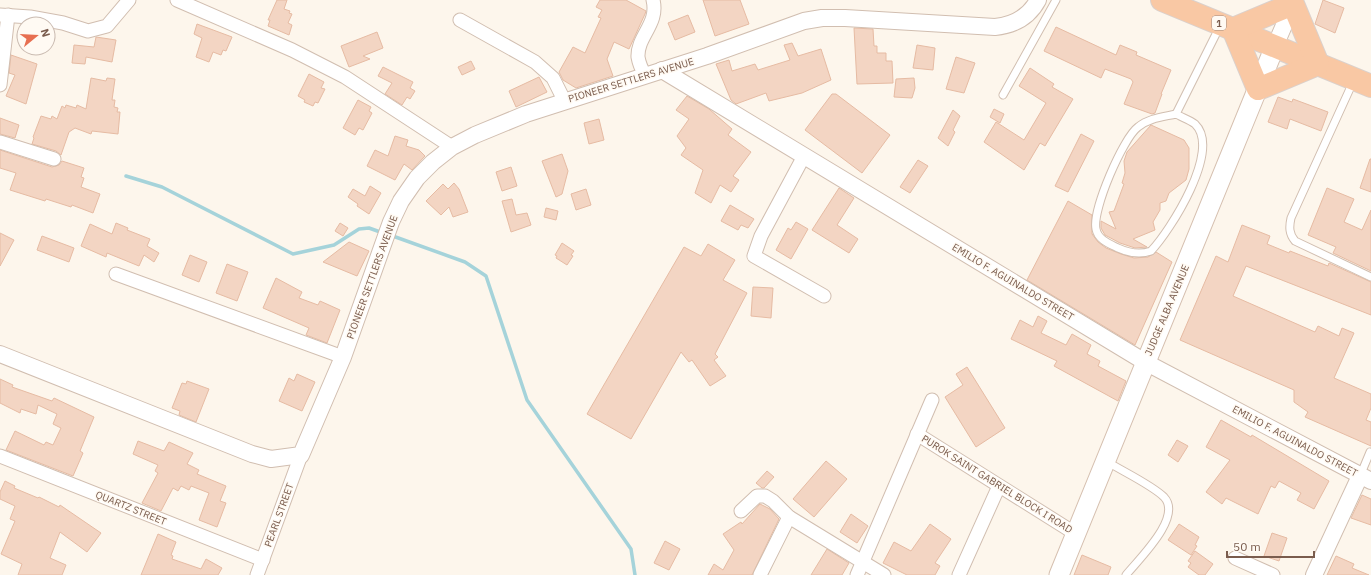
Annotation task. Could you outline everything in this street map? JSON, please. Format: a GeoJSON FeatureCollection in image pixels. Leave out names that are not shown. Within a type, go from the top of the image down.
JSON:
{"type":"FeatureCollection","features":[{"type":"Feature","properties":{"kind":"highway","name":"1"},"geometry":{"type":"LineString","coordinates":[[1162,0],[1276,46],[1362,83]]}},
{"type":"Feature","properties":{"kind":"highway"},"geometry":{"type":"LineString","coordinates":[[1294,2],[1318,64],[1258,89],[1227,26],[1294,2]]}},
{"type":"Feature","properties":{"kind":"main road","name":"JUDGE ALBA AVENUE"},"geometry":{"type":"LineString","coordinates":[[1059,575],[1145,362],[1276,46]]}},
{"type":"Feature","properties":{"kind":"street"},"geometry":{"type":"LineString","coordinates":[[0,85],[4,15],[63,24],[88,31],[107,26],[129,0]]}},
{"type":"Feature","properties":{"kind":"street"},"geometry":{"type":"LineString","coordinates":[[177,0],[292,50],[345,77],[452,147]]}},
{"type":"Feature","properties":{"kind":"street"},"geometry":{"type":"LineString","coordinates":[[645,75],[638,56],[642,43],[653,20],[655,12],[653,0]]}},
{"type":"Feature","properties":{"kind":"street","name":"PIONEER SETTLERS AVENUE"},"geometry":{"type":"LineString","coordinates":[[301,455],[343,357],[382,245],[401,200],[417,178],[433,162],[452,147],[494,126],[564,100],[662,70],[744,43],[804,21],[822,18],[845,18],[995,27],[1007,26],[1027,16],[1038,0]]}},
{"type":"Feature","properties":{"kind":"street"},"geometry":{"type":"LineString","coordinates":[[1276,46],[1294,2]]}},
{"type":"Feature","properties":{"kind":"street"},"geometry":{"type":"LineString","coordinates":[[460,20],[539,66],[553,78],[564,100]]}},
{"type":"Feature","properties":{"kind":"street","name":"EMILIO F. AGUINALDO STREET"},"geometry":{"type":"LineString","coordinates":[[662,70],[1145,362],[1365,479]]}},
{"type":"Feature","properties":{"kind":"street"},"geometry":{"type":"LineString","coordinates":[[0,142],[54,159]]}},
{"type":"Feature","properties":{"kind":"street"},"geometry":{"type":"LineString","coordinates":[[804,156],[761,236],[754,256],[824,296]]}},
{"type":"Feature","properties":{"kind":"street"},"geometry":{"type":"LineString","coordinates":[[116,274],[343,357]]}},
{"type":"Feature","properties":{"kind":"street"},"geometry":{"type":"LineString","coordinates":[[0,354],[252,454],[271,459],[301,455]]}},
{"type":"Feature","properties":{"kind":"street"},"geometry":{"type":"LineString","coordinates":[[857,575],[932,400]]}},
{"type":"Feature","properties":{"kind":"street","name":"PUROK SAINT GABRIEL BLOCK I ROAD"},"geometry":{"type":"LineString","coordinates":[[917,434],[1076,534]]}},
{"type":"Feature","properties":{"kind":"street","name":"PEARL STREET"},"geometry":{"type":"LineString","coordinates":[[257,575],[301,455]]}},
{"type":"Feature","properties":{"kind":"street","name":"QUARTZ STREET"},"geometry":{"type":"LineString","coordinates":[[0,456],[263,560]]}},
{"type":"Feature","properties":{"kind":"street"},"geometry":{"type":"LineString","coordinates":[[1314,575],[1365,479]]}},
{"type":"Feature","properties":{"kind":"street"},"geometry":{"type":"LineString","coordinates":[[959,575],[999,486]]}},
{"type":"Feature","properties":{"kind":"street"},"geometry":{"type":"LineString","coordinates":[[741,511],[757,496],[765,496],[772,500],[789,516],[884,575]]}},
{"type":"Feature","properties":{"kind":"street"},"geometry":{"type":"LineString","coordinates":[[760,575],[789,516]]}},
{"type":"Feature","properties":{"kind":"street"},"geometry":{"type":"LineString","coordinates":[[1235,558],[1273,575]]}},
{"type":"Feature","properties":{"kind":"lane"},"geometry":{"type":"LineString","coordinates":[[1003,95],[1056,0]]}},
{"type":"Feature","properties":{"kind":"lane"},"geometry":{"type":"LineString","coordinates":[[1176,114],[1195,124],[1201,134],[1202,144],[1200,163],[1189,195],[1168,230],[1151,251],[1137,253],[1121,250],[1101,239],[1096,230],[1097,212],[1103,192],[1116,162],[1132,133],[1147,122],[1176,114],[1227,26]]}},
{"type":"Feature","properties":{"kind":"lane"},"geometry":{"type":"LineString","coordinates":[[1362,83],[1340,114],[1291,218],[1289,227],[1290,234],[1295,242],[1371,277]]}},
{"type":"Feature","properties":{"kind":"lane"},"geometry":{"type":"LineString","coordinates":[[1365,479],[1370,452]]}},
{"type":"Feature","properties":{"kind":"lane"},"geometry":{"type":"LineString","coordinates":[[1106,461],[1153,489],[1164,497],[1168,504],[1169,515],[1164,527],[1126,575]]}},
{"type":"Feature","properties":{"kind":"building"},"geometry":{"type":"Polygon","coordinates":[[[277,0],[287,0],[284,9],[290,11],[289,13],[292,14],[288,23],[292,25],[289,35],[268,26],[270,20],[268,20],[277,0]]]}},
{"type":"Feature","properties":{"kind":"building"},"geometry":{"type":"Polygon","coordinates":[[[600,0],[626,0],[646,11],[629,49],[614,42],[607,59],[613,76],[576,88],[563,80],[559,72],[573,47],[585,53],[601,18],[598,17],[602,10],[596,7],[600,0]]]}},
{"type":"Feature","properties":{"kind":"building"},"geometry":{"type":"Polygon","coordinates":[[[703,0],[740,0],[749,24],[715,36],[703,0]]]}},
{"type":"Feature","properties":{"kind":"building"},"geometry":{"type":"Polygon","coordinates":[[[1323,0],[1344,8],[1335,33],[1315,24],[1323,0]]]}},
{"type":"Feature","properties":{"kind":"building"},"geometry":{"type":"Polygon","coordinates":[[[688,15],[695,32],[675,40],[668,23],[688,15]]]}},
{"type":"Feature","properties":{"kind":"building"},"geometry":{"type":"Polygon","coordinates":[[[197,24],[232,37],[226,51],[223,50],[221,55],[213,52],[209,62],[196,57],[202,38],[194,34],[197,24]]]}},
{"type":"Feature","properties":{"kind":"building"},"geometry":{"type":"Polygon","coordinates":[[[1056,27],[1116,55],[1120,45],[1137,52],[1136,55],[1171,70],[1155,113],[1152,114],[1124,104],[1133,82],[1131,79],[1105,69],[1101,78],[1044,51],[1056,27]]]}},
{"type":"Feature","properties":{"kind":"building"},"geometry":{"type":"Polygon","coordinates":[[[854,28],[873,29],[874,46],[877,46],[877,53],[886,53],[886,61],[892,61],[893,83],[857,84],[854,28]]]}},
{"type":"Feature","properties":{"kind":"building"},"geometry":{"type":"Polygon","coordinates":[[[377,32],[383,48],[363,56],[370,59],[349,67],[341,46],[377,32]]]}},
{"type":"Feature","properties":{"kind":"building"},"geometry":{"type":"Polygon","coordinates":[[[96,37],[116,40],[112,62],[86,57],[85,64],[72,63],[74,45],[94,47],[96,37]]]}},
{"type":"Feature","properties":{"kind":"building"},"geometry":{"type":"Polygon","coordinates":[[[792,43],[798,56],[821,49],[831,80],[802,93],[769,101],[766,93],[736,104],[731,100],[716,64],[729,60],[732,71],[755,64],[758,70],[790,60],[784,45],[792,43]]]}},
{"type":"Feature","properties":{"kind":"building"},"geometry":{"type":"Polygon","coordinates":[[[917,45],[935,48],[933,70],[913,68],[917,45]]]}},
{"type":"Feature","properties":{"kind":"building"},"geometry":{"type":"Polygon","coordinates":[[[11,55],[37,64],[26,104],[6,96],[15,75],[9,73],[11,55]]]}},
{"type":"Feature","properties":{"kind":"building"},"geometry":{"type":"Polygon","coordinates":[[[956,57],[975,63],[964,93],[946,89],[956,57]]]}},
{"type":"Feature","properties":{"kind":"building"},"geometry":{"type":"Polygon","coordinates":[[[471,61],[475,69],[462,75],[458,67],[471,61]]]}},
{"type":"Feature","properties":{"kind":"building"},"geometry":{"type":"Polygon","coordinates":[[[383,67],[413,82],[410,88],[415,91],[410,99],[407,97],[402,105],[385,94],[392,83],[378,76],[383,67]]]}},
{"type":"Feature","properties":{"kind":"building"},"geometry":{"type":"Polygon","coordinates":[[[1030,68],[1054,84],[1052,87],[1073,99],[1045,146],[1040,143],[1024,170],[984,142],[996,122],[1024,140],[1046,103],[1019,86],[1030,68]]]}},
{"type":"Feature","properties":{"kind":"building"},"geometry":{"type":"Polygon","coordinates":[[[309,74],[324,82],[321,88],[325,89],[318,103],[315,102],[313,106],[304,102],[305,100],[298,96],[309,74]]]}},
{"type":"Feature","properties":{"kind":"building"},"geometry":{"type":"Polygon","coordinates":[[[539,77],[547,92],[516,107],[509,91],[539,77]]]}},
{"type":"Feature","properties":{"kind":"building"},"geometry":{"type":"Polygon","coordinates":[[[91,78],[106,81],[107,78],[115,79],[112,100],[115,100],[114,107],[118,108],[117,112],[120,112],[118,134],[92,131],[91,134],[75,128],[69,132],[61,155],[56,151],[32,144],[41,116],[51,119],[52,116],[57,119],[62,106],[65,108],[66,105],[76,108],[77,105],[86,109],[91,78]]]}},
{"type":"Feature","properties":{"kind":"building"},"geometry":{"type":"Polygon","coordinates":[[[914,78],[915,88],[912,98],[894,97],[896,79],[914,78]]]}},
{"type":"Feature","properties":{"kind":"building"},"geometry":{"type":"Polygon","coordinates":[[[832,94],[836,94],[890,135],[862,173],[805,130],[832,94]]]}},
{"type":"Feature","properties":{"kind":"building"},"geometry":{"type":"Polygon","coordinates":[[[687,96],[709,109],[732,129],[728,135],[751,152],[733,176],[739,180],[731,192],[720,185],[711,203],[695,193],[703,170],[681,155],[686,148],[677,136],[689,119],[676,110],[687,96]]]}},
{"type":"Feature","properties":{"kind":"building"},"geometry":{"type":"Polygon","coordinates":[[[1278,97],[1292,102],[1293,99],[1328,112],[1321,131],[1290,119],[1287,129],[1268,122],[1278,97]]]}},
{"type":"Feature","properties":{"kind":"building"},"geometry":{"type":"Polygon","coordinates":[[[358,100],[371,107],[369,111],[372,113],[363,130],[359,128],[355,135],[343,128],[358,100]]]}},
{"type":"Feature","properties":{"kind":"building"},"geometry":{"type":"Polygon","coordinates":[[[994,109],[1004,114],[1000,123],[990,117],[994,109]]]}},
{"type":"Feature","properties":{"kind":"building"},"geometry":{"type":"Polygon","coordinates":[[[953,110],[960,116],[953,130],[955,132],[948,146],[938,138],[953,110]]]}},
{"type":"Feature","properties":{"kind":"building"},"geometry":{"type":"Polygon","coordinates":[[[0,118],[19,125],[15,138],[0,134],[0,118]]]}},
{"type":"Feature","properties":{"kind":"building"},"geometry":{"type":"Polygon","coordinates":[[[599,119],[604,140],[589,144],[584,123],[599,119]]]}},
{"type":"Feature","properties":{"kind":"building"},"geometry":{"type":"Polygon","coordinates":[[[1151,125],[1184,140],[1189,148],[1189,169],[1186,180],[1169,193],[1166,201],[1160,203],[1160,210],[1153,222],[1155,230],[1133,239],[1147,247],[1135,248],[1120,243],[1105,235],[1101,228],[1101,221],[1116,229],[1109,212],[1114,211],[1124,184],[1122,183],[1125,173],[1124,161],[1127,152],[1151,125]]]}},
{"type":"Feature","properties":{"kind":"building"},"geometry":{"type":"Polygon","coordinates":[[[1081,134],[1094,141],[1068,192],[1055,186],[1081,134]]]}},
{"type":"Feature","properties":{"kind":"building"},"geometry":{"type":"Polygon","coordinates":[[[395,136],[408,140],[406,146],[419,150],[425,156],[412,170],[404,164],[395,180],[367,166],[375,150],[388,156],[395,136]]]}},
{"type":"Feature","properties":{"kind":"building"},"geometry":{"type":"Polygon","coordinates":[[[0,150],[52,167],[59,165],[62,161],[84,168],[81,177],[84,178],[81,187],[100,194],[93,213],[72,205],[71,207],[46,199],[45,201],[10,190],[16,173],[0,168],[0,150]]]}},
{"type":"Feature","properties":{"kind":"building"},"geometry":{"type":"Polygon","coordinates":[[[562,154],[568,171],[562,194],[556,197],[542,161],[562,154]]]}},
{"type":"Feature","properties":{"kind":"building"},"geometry":{"type":"Polygon","coordinates":[[[1371,159],[1371,192],[1360,188],[1371,159]]]}},
{"type":"Feature","properties":{"kind":"building"},"geometry":{"type":"Polygon","coordinates":[[[918,160],[928,166],[910,193],[900,187],[918,160]]]}},
{"type":"Feature","properties":{"kind":"building"},"geometry":{"type":"Polygon","coordinates":[[[511,167],[517,186],[502,191],[496,172],[511,167]]]}},
{"type":"Feature","properties":{"kind":"building"},"geometry":{"type":"Polygon","coordinates":[[[454,183],[459,189],[468,212],[453,217],[449,207],[441,215],[426,201],[443,184],[448,189],[454,183]]]}},
{"type":"Feature","properties":{"kind":"building"},"geometry":{"type":"Polygon","coordinates":[[[370,186],[381,193],[369,214],[357,206],[358,204],[348,197],[353,189],[365,196],[370,186]]]}},
{"type":"Feature","properties":{"kind":"building"},"geometry":{"type":"Polygon","coordinates":[[[839,188],[854,198],[837,225],[858,239],[849,253],[812,230],[839,188]]]}},
{"type":"Feature","properties":{"kind":"building"},"geometry":{"type":"Polygon","coordinates":[[[1327,188],[1354,199],[1344,222],[1362,230],[1371,210],[1371,271],[1333,253],[1336,247],[1308,235],[1327,188]]]}},
{"type":"Feature","properties":{"kind":"building"},"geometry":{"type":"Polygon","coordinates":[[[586,189],[591,205],[576,210],[571,194],[586,189]]]}},
{"type":"Feature","properties":{"kind":"building"},"geometry":{"type":"Polygon","coordinates":[[[512,199],[516,215],[527,213],[531,225],[511,232],[502,201],[512,199]]]}},
{"type":"Feature","properties":{"kind":"building"},"geometry":{"type":"Polygon","coordinates":[[[1068,201],[1092,215],[1092,234],[1098,242],[1106,248],[1134,258],[1148,257],[1156,252],[1172,262],[1135,345],[1027,280],[1068,201]]]}},
{"type":"Feature","properties":{"kind":"building"},"geometry":{"type":"Polygon","coordinates":[[[730,205],[754,219],[748,228],[741,225],[738,230],[721,221],[730,205]]]}},
{"type":"Feature","properties":{"kind":"building"},"geometry":{"type":"Polygon","coordinates":[[[546,208],[558,211],[556,220],[544,217],[546,208]]]}},
{"type":"Feature","properties":{"kind":"building"},"geometry":{"type":"Polygon","coordinates":[[[796,222],[808,229],[791,259],[776,250],[788,228],[791,230],[796,222]]]}},
{"type":"Feature","properties":{"kind":"building"},"geometry":{"type":"Polygon","coordinates":[[[116,223],[128,228],[127,230],[150,239],[147,246],[159,253],[154,262],[144,255],[139,266],[107,253],[106,257],[81,246],[90,224],[112,234],[116,223]]]}},
{"type":"Feature","properties":{"kind":"building"},"geometry":{"type":"Polygon","coordinates":[[[340,223],[348,228],[343,236],[335,231],[340,223]]]}},
{"type":"Feature","properties":{"kind":"building"},"geometry":{"type":"Polygon","coordinates":[[[1242,225],[1270,236],[1267,244],[1289,253],[1290,251],[1328,266],[1329,263],[1371,282],[1371,315],[1246,266],[1233,296],[1315,332],[1318,326],[1339,336],[1342,328],[1354,333],[1334,378],[1371,394],[1371,408],[1366,420],[1371,422],[1371,446],[1305,417],[1308,412],[1294,402],[1294,390],[1180,340],[1216,256],[1228,262],[1242,225]]]}},
{"type":"Feature","properties":{"kind":"building"},"geometry":{"type":"Polygon","coordinates":[[[0,233],[14,240],[0,266],[0,233]]]}},
{"type":"Feature","properties":{"kind":"building"},"geometry":{"type":"Polygon","coordinates":[[[42,236],[74,248],[69,262],[37,250],[42,236]]]}},
{"type":"Feature","properties":{"kind":"building"},"geometry":{"type":"Polygon","coordinates":[[[349,242],[369,251],[357,276],[323,262],[349,242]]]}},
{"type":"Feature","properties":{"kind":"building"},"geometry":{"type":"Polygon","coordinates":[[[562,243],[574,251],[571,255],[573,256],[567,265],[556,258],[557,256],[555,255],[562,243]]]}},
{"type":"Feature","properties":{"kind":"building"},"geometry":{"type":"Polygon","coordinates":[[[708,244],[735,260],[723,280],[747,293],[715,354],[718,357],[714,360],[726,376],[710,386],[692,360],[689,362],[681,352],[631,439],[587,414],[684,247],[701,256],[708,244]]]}},
{"type":"Feature","properties":{"kind":"building"},"geometry":{"type":"Polygon","coordinates":[[[190,255],[207,262],[199,282],[182,275],[190,255]]]}},
{"type":"Feature","properties":{"kind":"building"},"geometry":{"type":"Polygon","coordinates":[[[227,264],[248,272],[237,301],[216,293],[227,264]]]}},
{"type":"Feature","properties":{"kind":"building"},"geometry":{"type":"Polygon","coordinates":[[[276,278],[302,292],[299,298],[318,305],[320,301],[340,310],[327,343],[306,335],[309,328],[263,308],[276,278]]]}},
{"type":"Feature","properties":{"kind":"building"},"geometry":{"type":"Polygon","coordinates":[[[753,287],[773,288],[771,318],[751,316],[753,287]]]}},
{"type":"Feature","properties":{"kind":"building"},"geometry":{"type":"Polygon","coordinates":[[[1038,316],[1047,321],[1041,333],[1066,345],[1072,334],[1091,345],[1087,354],[1100,361],[1098,366],[1126,381],[1118,401],[1054,366],[1057,361],[1011,339],[1020,320],[1033,327],[1038,316]]]}},
{"type":"Feature","properties":{"kind":"building"},"geometry":{"type":"Polygon","coordinates":[[[967,367],[1005,428],[976,447],[945,397],[963,385],[956,374],[967,367]]]}},
{"type":"Feature","properties":{"kind":"building"},"geometry":{"type":"Polygon","coordinates":[[[297,374],[315,382],[302,411],[279,401],[289,378],[294,381],[297,374]]]}},
{"type":"Feature","properties":{"kind":"building"},"geometry":{"type":"Polygon","coordinates":[[[0,379],[13,385],[12,387],[52,401],[54,398],[94,417],[80,451],[83,453],[73,476],[6,450],[15,431],[44,445],[46,442],[53,445],[61,428],[53,424],[57,414],[38,405],[36,414],[21,409],[20,413],[0,403],[0,379]]]}},
{"type":"Feature","properties":{"kind":"building"},"geometry":{"type":"Polygon","coordinates":[[[187,381],[209,389],[196,422],[179,415],[180,411],[172,408],[182,383],[186,384],[187,381]]]}},
{"type":"Feature","properties":{"kind":"building"},"geometry":{"type":"Polygon","coordinates":[[[1221,420],[1251,437],[1252,435],[1329,481],[1314,509],[1297,500],[1301,493],[1279,481],[1275,488],[1271,486],[1258,514],[1226,498],[1222,504],[1206,492],[1230,460],[1206,447],[1221,420]]]}},
{"type":"Feature","properties":{"kind":"building"},"geometry":{"type":"Polygon","coordinates":[[[1177,440],[1188,446],[1178,462],[1168,455],[1177,440]]]}},
{"type":"Feature","properties":{"kind":"building"},"geometry":{"type":"Polygon","coordinates":[[[138,441],[164,451],[169,442],[193,453],[187,464],[199,470],[197,474],[226,486],[220,501],[226,503],[217,527],[199,520],[209,493],[191,486],[189,490],[181,486],[178,491],[173,488],[161,511],[142,503],[158,473],[155,471],[158,465],[133,454],[138,441]]]}},
{"type":"Feature","properties":{"kind":"building"},"geometry":{"type":"Polygon","coordinates":[[[826,461],[847,479],[814,517],[793,499],[826,461]]]}},
{"type":"Feature","properties":{"kind":"building"},"geometry":{"type":"Polygon","coordinates":[[[767,471],[774,477],[764,488],[762,488],[756,483],[767,471]]]}},
{"type":"Feature","properties":{"kind":"building"},"geometry":{"type":"Polygon","coordinates":[[[5,481],[15,486],[14,488],[38,498],[39,497],[59,507],[60,505],[101,533],[87,552],[60,532],[50,558],[66,565],[62,575],[18,575],[22,564],[1,554],[15,521],[10,519],[15,506],[0,499],[0,492],[5,481]]]}},
{"type":"Feature","properties":{"kind":"building"},"geometry":{"type":"Polygon","coordinates":[[[1362,495],[1371,499],[1371,525],[1351,518],[1362,495]]]}},
{"type":"Feature","properties":{"kind":"building"},"geometry":{"type":"Polygon","coordinates":[[[760,504],[770,509],[779,519],[752,575],[708,575],[714,564],[723,570],[734,550],[723,534],[741,522],[742,524],[760,504]]]}},
{"type":"Feature","properties":{"kind":"building"},"geometry":{"type":"Polygon","coordinates":[[[851,514],[868,526],[857,543],[840,532],[851,514]]]}},
{"type":"Feature","properties":{"kind":"building"},"geometry":{"type":"Polygon","coordinates":[[[930,524],[951,539],[935,563],[940,566],[935,575],[907,575],[883,563],[894,542],[911,551],[930,524]]]}},
{"type":"Feature","properties":{"kind":"building"},"geometry":{"type":"Polygon","coordinates":[[[1179,524],[1199,537],[1195,545],[1197,546],[1191,555],[1168,540],[1179,524]]]}},
{"type":"Feature","properties":{"kind":"building"},"geometry":{"type":"Polygon","coordinates":[[[1272,533],[1287,538],[1279,561],[1264,556],[1272,533]]]}},
{"type":"Feature","properties":{"kind":"building"},"geometry":{"type":"Polygon","coordinates":[[[158,534],[176,542],[171,555],[173,556],[172,559],[201,569],[206,559],[222,568],[218,575],[141,575],[158,534]]]}},
{"type":"Feature","properties":{"kind":"building"},"geometry":{"type":"Polygon","coordinates":[[[665,541],[680,549],[669,570],[654,563],[665,541]]]}},
{"type":"Feature","properties":{"kind":"building"},"geometry":{"type":"Polygon","coordinates":[[[827,549],[849,563],[842,575],[811,575],[827,549]]]}},
{"type":"Feature","properties":{"kind":"building"},"geometry":{"type":"Polygon","coordinates":[[[1195,551],[1213,564],[1205,575],[1199,575],[1188,567],[1191,563],[1188,561],[1195,551]]]}},
{"type":"Feature","properties":{"kind":"building"},"geometry":{"type":"Polygon","coordinates":[[[1082,555],[1111,567],[1108,575],[1074,575],[1082,555]]]}},
{"type":"Feature","properties":{"kind":"building"},"geometry":{"type":"Polygon","coordinates":[[[1336,556],[1354,564],[1352,568],[1369,575],[1327,575],[1336,556]]]}},
{"type":"Feature","properties":{"kind":"waterway"},"geometry":{"type":"LineString","coordinates":[[126,176],[162,187],[293,254],[334,245],[359,229],[369,228],[383,233]]}},
{"type":"Feature","properties":{"kind":"waterway"},"geometry":{"type":"LineString","coordinates":[[390,235],[465,262],[486,276],[527,400],[631,549],[635,575]]}}]}
